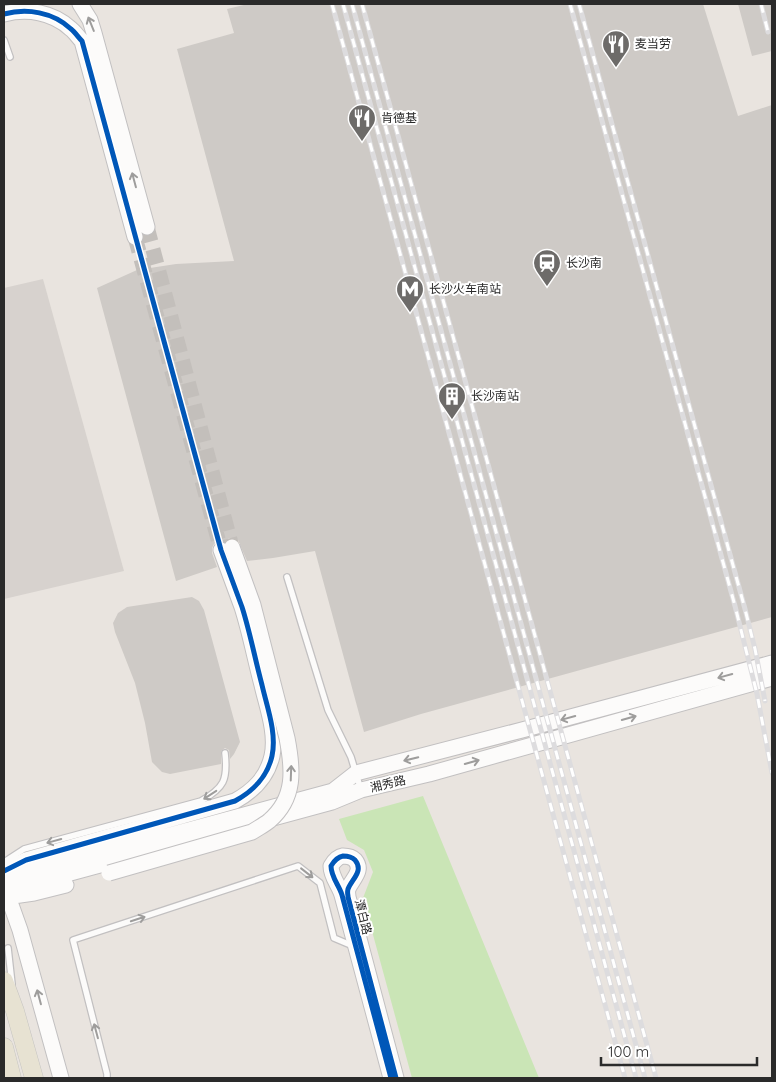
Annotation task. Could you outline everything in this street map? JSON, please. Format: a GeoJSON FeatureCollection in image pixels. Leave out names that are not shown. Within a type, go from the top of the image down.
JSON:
{"type":"FeatureCollection","features":[{"type":"Feature","properties":{"kind":"main road"},"geometry":{"type":"LineString","coordinates":[[4,981],[15,1011],[34,1078]]}},
{"type":"Feature","properties":{"kind":"main road"},"geometry":{"type":"LineString","coordinates":[[4,1047],[12,1078]]}},
{"type":"Feature","properties":{"kind":"street"},"geometry":{"type":"LineString","coordinates":[[80,4],[90,20],[94,33],[147,228]]}},
{"type":"Feature","properties":{"kind":"street"},"geometry":{"type":"LineString","coordinates":[[4,14],[28,11],[42,13],[60,20],[72,29],[82,41],[135,238]]}},
{"type":"Feature","properties":{"kind":"street"},"geometry":{"type":"LineString","coordinates":[[4,871],[26,860],[234,801],[246,795],[256,786],[269,767],[272,755],[273,743],[270,718],[226,548],[253,605],[287,738],[292,775],[284,804],[268,822],[252,832],[34,893],[5,890]]}},
{"type":"Feature","properties":{"kind":"street"},"geometry":{"type":"LineString","coordinates":[[5,890],[333,791],[356,773],[772,663]]}},
{"type":"Feature","properties":{"kind":"street","name":"湘秀路"},"geometry":{"type":"LineString","coordinates":[[5,890],[332,802],[361,790],[429,774],[772,678]]}},
{"type":"Feature","properties":{"kind":"street","name":"潭白路"},"geometry":{"type":"LineString","coordinates":[[391,1078],[358,948],[348,894],[358,869],[355,860],[342,856],[333,862],[331,866],[332,875],[342,895],[358,948],[396,1078]]}},
{"type":"Feature","properties":{"kind":"street"},"geometry":{"type":"LineString","coordinates":[[5,890],[20,930],[61,1078]]}},
{"type":"Feature","properties":{"kind":"lane"},"geometry":{"type":"LineString","coordinates":[[4,40],[10,57]]}},
{"type":"Feature","properties":{"kind":"lane"},"geometry":{"type":"LineString","coordinates":[[287,577],[328,710],[351,757],[361,790]]}},
{"type":"Feature","properties":{"kind":"lane"},"geometry":{"type":"LineString","coordinates":[[4,862],[24,849],[200,801],[221,787],[227,766],[225,753]]}},
{"type":"Feature","properties":{"kind":"lane"},"geometry":{"type":"LineString","coordinates":[[107,1078],[108,1074],[72,940],[298,866],[320,883],[334,938],[358,948]]}},
{"type":"Feature","properties":{"kind":"lane"},"geometry":{"type":"LineString","coordinates":[[8,948],[15,1011]]}},
{"type":"Feature","properties":{"kind":"green space"},"geometry":{"type":"Polygon","coordinates":[[[423,796],[539,1078],[412,1078],[363,898],[373,872],[364,850],[347,840],[339,819],[423,796]]]}},
{"type":"Feature","properties":{"kind":"shaded area"},"geometry":{"type":"Polygon","coordinates":[[[43,279],[124,571],[4,599],[4,288],[43,279]]]}},
{"type":"Feature","properties":{"kind":"building","name":"长沙南站"},"geometry":{"type":"Polygon","coordinates":[[[248,4],[703,4],[738,116],[772,105],[772,617],[421,714],[364,732],[315,551],[247,561],[238,540],[229,538],[224,542],[217,541],[212,548],[217,567],[176,581],[97,288],[137,270],[176,264],[234,261],[177,49],[234,33],[227,9],[248,4]]]}},
{"type":"Feature","properties":{"kind":"building"},"geometry":{"type":"Polygon","coordinates":[[[738,4],[772,4],[772,51],[752,56],[738,4]]]}},
{"type":"Feature","properties":{"kind":"building"},"geometry":{"type":"Polygon","coordinates":[[[192,597],[199,601],[204,610],[240,742],[230,759],[229,750],[225,748],[221,751],[221,764],[170,774],[162,772],[152,762],[135,683],[113,623],[118,613],[127,607],[192,597]]]}},
{"type":"Feature","properties":{"kind":"tunnel"},"geometry":{"type":"LineString","coordinates":[[147,227],[232,547]]}},
{"type":"Feature","properties":{"kind":"tunnel"},"geometry":{"type":"LineString","coordinates":[[135,237],[221,550]]}},
{"type":"Feature","properties":{"kind":"railway"},"geometry":{"type":"LineString","coordinates":[[332,4],[625,1078]]}},
{"type":"Feature","properties":{"kind":"railway"},"geometry":{"type":"LineString","coordinates":[[343,4],[636,1078]]}},
{"type":"Feature","properties":{"kind":"railway"},"geometry":{"type":"LineString","coordinates":[[352,4],[645,1078]]}},
{"type":"Feature","properties":{"kind":"railway"},"geometry":{"type":"LineString","coordinates":[[362,4],[656,1078]]}},
{"type":"Feature","properties":{"kind":"railway"},"geometry":{"type":"LineString","coordinates":[[570,4],[735,606],[757,694],[772,773]]}},
{"type":"Feature","properties":{"kind":"railway"},"geometry":{"type":"LineString","coordinates":[[579,4],[745,609],[765,701]]}},
{"type":"Feature","properties":{"kind":"railway"},"geometry":{"type":"LineString","coordinates":[[761,4],[768,32]]}},
{"type":"Feature","properties":{"kind":"cycle path"},"geometry":{"type":"LineString","coordinates":[[4,14],[22,11],[48,15],[64,23],[82,41],[221,550],[248,626],[269,711],[273,738],[272,756],[267,771],[248,793],[235,801],[26,860],[4,871]]}},
{"type":"Feature","properties":{"kind":"cycle path"},"geometry":{"type":"LineString","coordinates":[[391,1078],[342,895],[331,870],[331,866],[335,861],[343,856],[348,856],[355,860],[358,868],[348,889],[348,897],[396,1078]]}},
{"type":"Feature","properties":{"kind":"place","name":"麦当劳"},"geometry":{"type":"Point","coordinates":[616,68]}},
{"type":"Feature","properties":{"kind":"place","name":"肯德基"},"geometry":{"type":"Point","coordinates":[362,142]}},
{"type":"Feature","properties":{"kind":"place","name":"长沙南"},"geometry":{"type":"Point","coordinates":[547,287]}},
{"type":"Feature","properties":{"kind":"place","name":"长沙火车南站"},"geometry":{"type":"Point","coordinates":[410,313]}},
{"type":"Feature","properties":{"kind":"place","name":"长沙南站"},"geometry":{"type":"Point","coordinates":[452,420]}}]}
